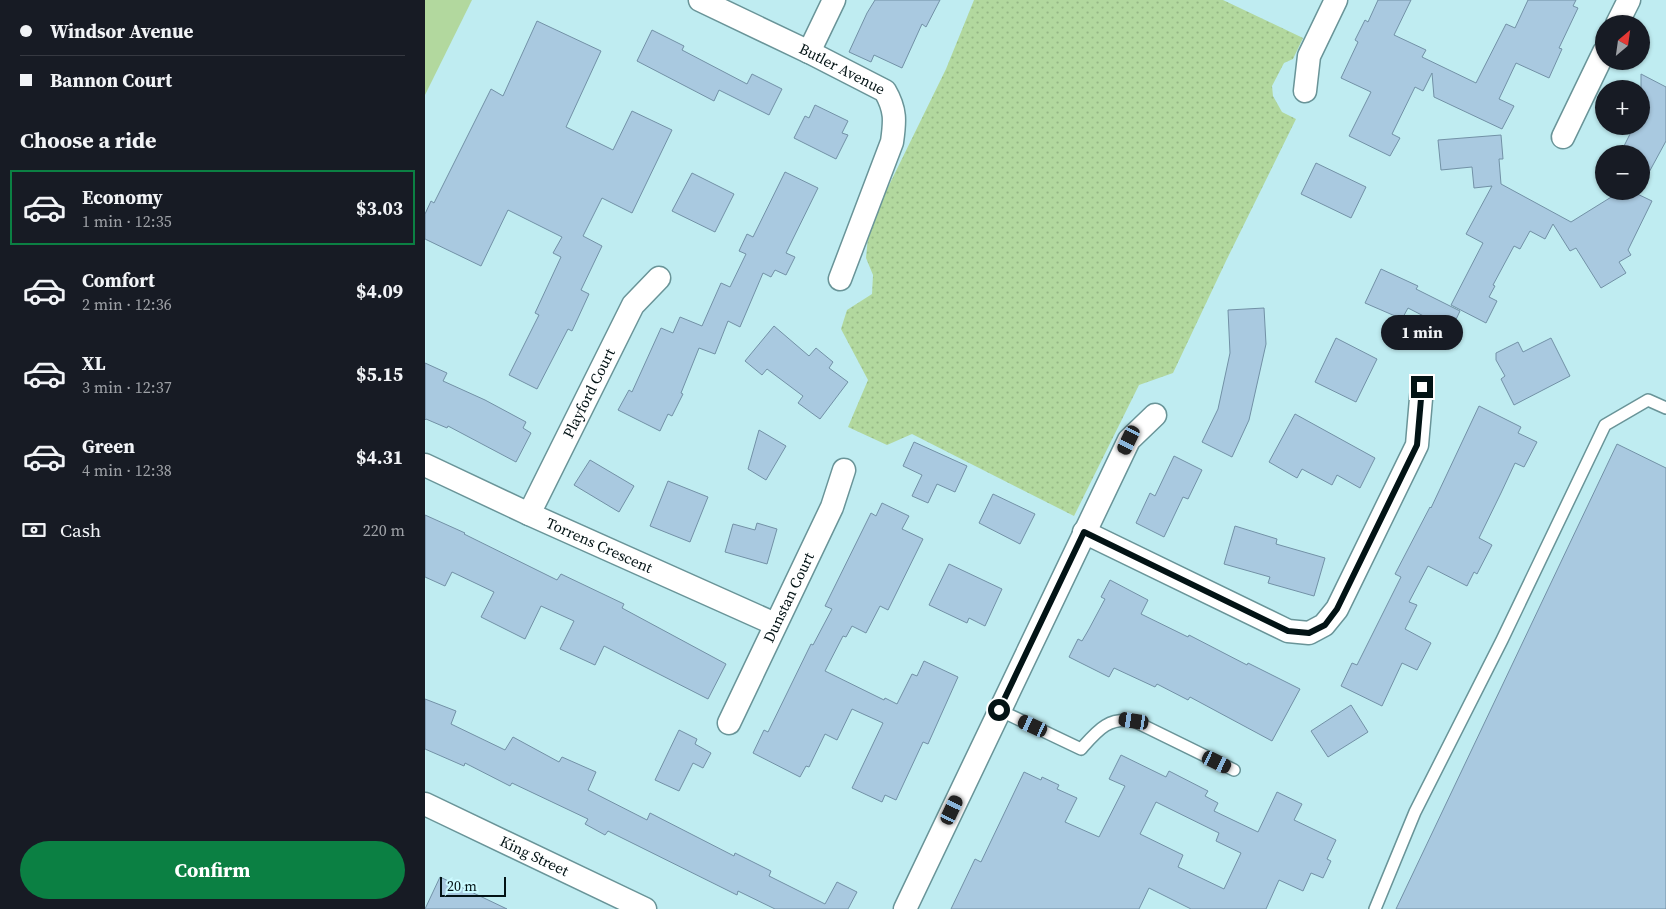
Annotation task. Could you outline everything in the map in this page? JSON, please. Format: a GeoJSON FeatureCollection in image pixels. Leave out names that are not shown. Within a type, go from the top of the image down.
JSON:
{"type":"FeatureCollection","features":[{"type":"Feature","properties":{"kind":"street","name":"Butler Avenue"},"geometry":{"type":"LineString","coordinates":[[700,0],[885,91],[895,118],[892,142],[840,279]]}},
{"type":"Feature","properties":{"kind":"street"},"geometry":{"type":"LineString","coordinates":[[809,52],[834,0]]}},
{"type":"Feature","properties":{"kind":"street"},"geometry":{"type":"LineString","coordinates":[[1305,91],[1309,56],[1335,0]]}},
{"type":"Feature","properties":{"kind":"street"},"geometry":{"type":"LineString","coordinates":[[1622,15],[1629,0]]}},
{"type":"Feature","properties":{"kind":"street"},"geometry":{"type":"LineString","coordinates":[[1563,137],[1595,70]]}},
{"type":"Feature","properties":{"kind":"street","name":"Playford Court"},"geometry":{"type":"LineString","coordinates":[[529,514],[633,305],[659,278]]}},
{"type":"Feature","properties":{"kind":"street"},"geometry":{"type":"LineString","coordinates":[[1084,532],[1288,631],[1309,633],[1325,625],[1337,609],[1417,445],[1422,387]]}},
{"type":"Feature","properties":{"kind":"street"},"geometry":{"type":"LineString","coordinates":[[905,909],[1129,440],[1155,414]]}},
{"type":"Feature","properties":{"kind":"street","name":"Torrens Crescent"},"geometry":{"type":"LineString","coordinates":[[425,465],[529,514],[775,624]]}},
{"type":"Feature","properties":{"kind":"street","name":"Dunstan Court"},"geometry":{"type":"LineString","coordinates":[[729,723],[832,507],[844,470]]}},
{"type":"Feature","properties":{"kind":"street","name":"King Street"},"geometry":{"type":"LineString","coordinates":[[425,804],[645,909]]}},
{"type":"Feature","properties":{"kind":"lane"},"geometry":{"type":"LineString","coordinates":[[1375,909],[1415,812],[1502,640],[1605,425],[1648,400],[1666,408]]}},
{"type":"Feature","properties":{"kind":"lane"},"geometry":{"type":"LineString","coordinates":[[999,710],[1081,749],[1105,724],[1122,719],[1134,721],[1234,770]]}},
{"type":"Feature","properties":{"kind":"green space"},"geometry":{"type":"Polygon","coordinates":[[[425,0],[472,0],[425,95],[425,0]]]}},
{"type":"Feature","properties":{"kind":"green space"},"geometry":{"type":"Polygon","coordinates":[[[974,0],[1223,0],[1303,38],[1293,59],[1284,63],[1272,86],[1273,96],[1282,112],[1296,119],[1173,373],[1139,385],[1074,516],[912,434],[887,445],[848,427],[868,380],[841,329],[847,310],[872,294],[873,275],[866,258],[869,226],[946,69],[974,0]]]}},
{"type":"Feature","properties":{"kind":"building"},"geometry":{"type":"Polygon","coordinates":[[[875,0],[940,0],[926,27],[922,24],[902,68],[874,55],[871,62],[849,52],[875,0]]]}},
{"type":"Feature","properties":{"kind":"building"},"geometry":{"type":"Polygon","coordinates":[[[1378,0],[1411,0],[1394,35],[1426,50],[1422,57],[1476,83],[1506,24],[1515,28],[1528,0],[1576,0],[1573,6],[1578,8],[1559,48],[1562,49],[1549,78],[1516,63],[1499,99],[1514,106],[1502,129],[1434,97],[1432,73],[1423,91],[1415,87],[1392,134],[1400,138],[1390,156],[1349,136],[1371,92],[1341,78],[1358,42],[1355,40],[1365,20],[1368,22],[1378,0]]]}},
{"type":"Feature","properties":{"kind":"building"},"geometry":{"type":"Polygon","coordinates":[[[537,21],[601,51],[566,127],[613,150],[632,111],[672,130],[632,213],[602,198],[583,236],[602,246],[581,290],[589,294],[572,331],[568,329],[537,389],[509,375],[539,315],[535,313],[561,257],[553,253],[562,237],[508,210],[481,266],[425,239],[425,214],[431,201],[434,203],[491,89],[503,96],[537,21]]]}},
{"type":"Feature","properties":{"kind":"building"},"geometry":{"type":"Polygon","coordinates":[[[652,30],[684,46],[682,50],[747,84],[752,74],[782,89],[769,115],[719,90],[714,101],[637,61],[652,30]]]}},
{"type":"Feature","properties":{"kind":"building"},"geometry":{"type":"Polygon","coordinates":[[[1641,74],[1666,87],[1666,141],[1650,170],[1650,145],[1624,145],[1630,135],[1650,135],[1650,80],[1641,80],[1641,74]]]}},
{"type":"Feature","properties":{"kind":"building"},"geometry":{"type":"Polygon","coordinates":[[[815,105],[848,121],[842,133],[848,135],[836,159],[794,138],[805,116],[809,118],[815,105]]]}},
{"type":"Feature","properties":{"kind":"building"},"geometry":{"type":"Polygon","coordinates":[[[1501,135],[1503,159],[1499,159],[1501,184],[1571,222],[1606,200],[1652,201],[1628,250],[1631,255],[1619,262],[1626,273],[1601,288],[1576,248],[1570,251],[1553,224],[1545,239],[1530,231],[1520,249],[1514,246],[1493,285],[1495,286],[1489,297],[1497,301],[1486,323],[1451,305],[1483,243],[1466,234],[1492,186],[1474,188],[1472,167],[1441,170],[1438,140],[1501,135]]]}},
{"type":"Feature","properties":{"kind":"building"},"geometry":{"type":"Polygon","coordinates":[[[1316,163],[1366,187],[1351,218],[1301,194],[1316,163]]]}},
{"type":"Feature","properties":{"kind":"building"},"geometry":{"type":"Polygon","coordinates":[[[785,172],[818,188],[786,253],[795,257],[786,275],[775,270],[771,277],[763,273],[740,327],[728,321],[715,354],[699,348],[681,393],[683,394],[672,416],[668,414],[660,431],[618,410],[629,390],[632,392],[661,328],[673,333],[680,317],[702,326],[721,283],[730,287],[746,254],[739,251],[747,234],[753,237],[785,172]]]}},
{"type":"Feature","properties":{"kind":"building"},"geometry":{"type":"Polygon","coordinates":[[[692,173],[734,194],[715,232],[672,211],[692,173]]]}},
{"type":"Feature","properties":{"kind":"building"},"geometry":{"type":"Polygon","coordinates":[[[1381,269],[1418,286],[1416,289],[1460,311],[1451,330],[1408,308],[1402,319],[1365,303],[1381,269]]]}},
{"type":"Feature","properties":{"kind":"building"},"geometry":{"type":"Polygon","coordinates":[[[1264,308],[1266,344],[1249,420],[1232,457],[1202,442],[1218,409],[1230,353],[1228,310],[1264,308]]]}},
{"type":"Feature","properties":{"kind":"building"},"geometry":{"type":"Polygon","coordinates":[[[774,326],[809,356],[816,348],[833,362],[829,368],[848,382],[820,419],[798,403],[803,396],[767,369],[762,375],[745,361],[774,326]]]}},
{"type":"Feature","properties":{"kind":"building"},"geometry":{"type":"Polygon","coordinates":[[[1336,338],[1377,359],[1356,402],[1315,382],[1336,338]]]}},
{"type":"Feature","properties":{"kind":"building"},"geometry":{"type":"Polygon","coordinates":[[[1551,338],[1570,376],[1514,405],[1501,379],[1505,376],[1496,360],[1496,353],[1518,342],[1523,352],[1551,338]]]}},
{"type":"Feature","properties":{"kind":"building"},"geometry":{"type":"Polygon","coordinates":[[[425,363],[447,373],[443,381],[485,400],[526,422],[523,428],[531,433],[516,462],[448,426],[447,428],[425,420],[425,363]]]}},
{"type":"Feature","properties":{"kind":"building"},"geometry":{"type":"Polygon","coordinates":[[[1479,406],[1521,427],[1518,433],[1537,442],[1524,467],[1515,463],[1479,538],[1492,545],[1477,574],[1474,572],[1467,586],[1428,566],[1409,602],[1417,605],[1405,629],[1431,643],[1417,670],[1402,663],[1382,706],[1341,686],[1352,663],[1357,665],[1401,577],[1395,574],[1431,508],[1479,406]]]}},
{"type":"Feature","properties":{"kind":"building"},"geometry":{"type":"Polygon","coordinates":[[[1295,414],[1375,458],[1360,488],[1337,475],[1332,485],[1302,469],[1297,478],[1269,462],[1295,414]]]}},
{"type":"Feature","properties":{"kind":"building"},"geometry":{"type":"Polygon","coordinates":[[[759,430],[786,446],[766,480],[748,469],[759,430]]]}},
{"type":"Feature","properties":{"kind":"building"},"geometry":{"type":"Polygon","coordinates":[[[914,442],[967,466],[955,492],[937,484],[928,503],[912,496],[922,475],[903,466],[914,442]]]}},
{"type":"Feature","properties":{"kind":"building"},"geometry":{"type":"Polygon","coordinates":[[[1617,444],[1666,468],[1666,909],[1396,909],[1617,444]]]}},
{"type":"Feature","properties":{"kind":"building"},"geometry":{"type":"Polygon","coordinates":[[[1174,456],[1202,470],[1188,499],[1183,497],[1164,537],[1136,523],[1150,493],[1155,496],[1174,456]]]}},
{"type":"Feature","properties":{"kind":"building"},"geometry":{"type":"Polygon","coordinates":[[[590,460],[634,486],[619,512],[574,485],[590,460]]]}},
{"type":"Feature","properties":{"kind":"building"},"geometry":{"type":"Polygon","coordinates":[[[668,481],[708,497],[690,542],[650,526],[668,481]]]}},
{"type":"Feature","properties":{"kind":"building"},"geometry":{"type":"Polygon","coordinates":[[[993,494],[1035,514],[1020,544],[979,523],[993,494]]]}},
{"type":"Feature","properties":{"kind":"building"},"geometry":{"type":"Polygon","coordinates":[[[882,503],[909,516],[902,529],[923,539],[888,610],[880,606],[866,633],[852,626],[846,637],[843,636],[825,671],[884,700],[885,698],[897,704],[912,674],[917,676],[924,661],[958,677],[928,744],[923,742],[896,800],[885,795],[882,802],[852,788],[883,723],[852,709],[837,740],[825,734],[809,767],[806,766],[800,777],[753,753],[764,730],[768,732],[811,644],[813,645],[832,609],[825,606],[871,513],[876,516],[882,503]]]}},
{"type":"Feature","properties":{"kind":"building"},"geometry":{"type":"Polygon","coordinates":[[[425,515],[465,533],[557,580],[561,574],[624,604],[622,608],[726,664],[708,699],[604,646],[595,665],[560,649],[574,621],[541,606],[525,639],[481,617],[494,592],[452,572],[445,586],[425,577],[425,515]]]}},
{"type":"Feature","properties":{"kind":"building"},"geometry":{"type":"Polygon","coordinates":[[[757,523],[777,529],[767,564],[725,552],[733,524],[755,530],[757,523]]]}},
{"type":"Feature","properties":{"kind":"building"},"geometry":{"type":"Polygon","coordinates":[[[1235,526],[1277,539],[1276,544],[1325,558],[1314,596],[1268,583],[1270,577],[1224,564],[1235,526]]]}},
{"type":"Feature","properties":{"kind":"building"},"geometry":{"type":"Polygon","coordinates":[[[949,564],[1002,589],[985,626],[969,618],[967,623],[929,605],[949,564]]]}},
{"type":"Feature","properties":{"kind":"building"},"geometry":{"type":"Polygon","coordinates":[[[1110,580],[1148,600],[1141,614],[1300,689],[1272,741],[1190,697],[1188,700],[1157,684],[1155,687],[1114,668],[1109,677],[1069,657],[1078,639],[1082,641],[1105,599],[1101,597],[1110,580]]]}},
{"type":"Feature","properties":{"kind":"building"},"geometry":{"type":"Polygon","coordinates":[[[425,699],[456,711],[451,724],[505,750],[513,737],[559,762],[562,757],[596,772],[588,790],[647,820],[650,813],[734,856],[735,853],[771,871],[769,876],[825,904],[837,882],[857,892],[848,909],[775,909],[738,891],[737,895],[608,831],[605,835],[585,824],[588,819],[512,783],[510,786],[465,763],[464,766],[425,749],[425,699]]]}},
{"type":"Feature","properties":{"kind":"building"},"geometry":{"type":"Polygon","coordinates":[[[1351,705],[1368,732],[1328,757],[1311,731],[1351,705]]]}},
{"type":"Feature","properties":{"kind":"building"},"geometry":{"type":"Polygon","coordinates":[[[679,730],[697,739],[695,744],[711,753],[703,768],[693,763],[679,791],[655,780],[679,730]]]}},
{"type":"Feature","properties":{"kind":"building"},"geometry":{"type":"Polygon","coordinates":[[[1121,755],[1166,777],[1169,771],[1208,791],[1205,796],[1218,803],[1214,811],[1258,832],[1277,792],[1302,804],[1294,820],[1336,840],[1327,859],[1331,861],[1323,878],[1311,873],[1303,891],[1279,880],[1266,909],[1191,909],[1149,888],[1139,909],[951,909],[975,859],[981,862],[1024,772],[1041,780],[1042,777],[1059,785],[1057,789],[1077,798],[1065,822],[1099,837],[1125,786],[1109,779],[1121,755]],[[1156,802],[1140,834],[1183,855],[1178,867],[1224,889],[1241,853],[1216,841],[1219,833],[1156,802]]]}},
{"type":"Feature","properties":{"kind":"building"},"geometry":{"type":"Polygon","coordinates":[[[440,877],[507,909],[425,909],[440,877]]]}},
{"type":"Feature","properties":{"kind":"route"},"geometry":{"type":"LineString","coordinates":[[999,710],[1084,532],[1288,631],[1309,633],[1325,625],[1337,609],[1417,445],[1422,387]]}}]}
